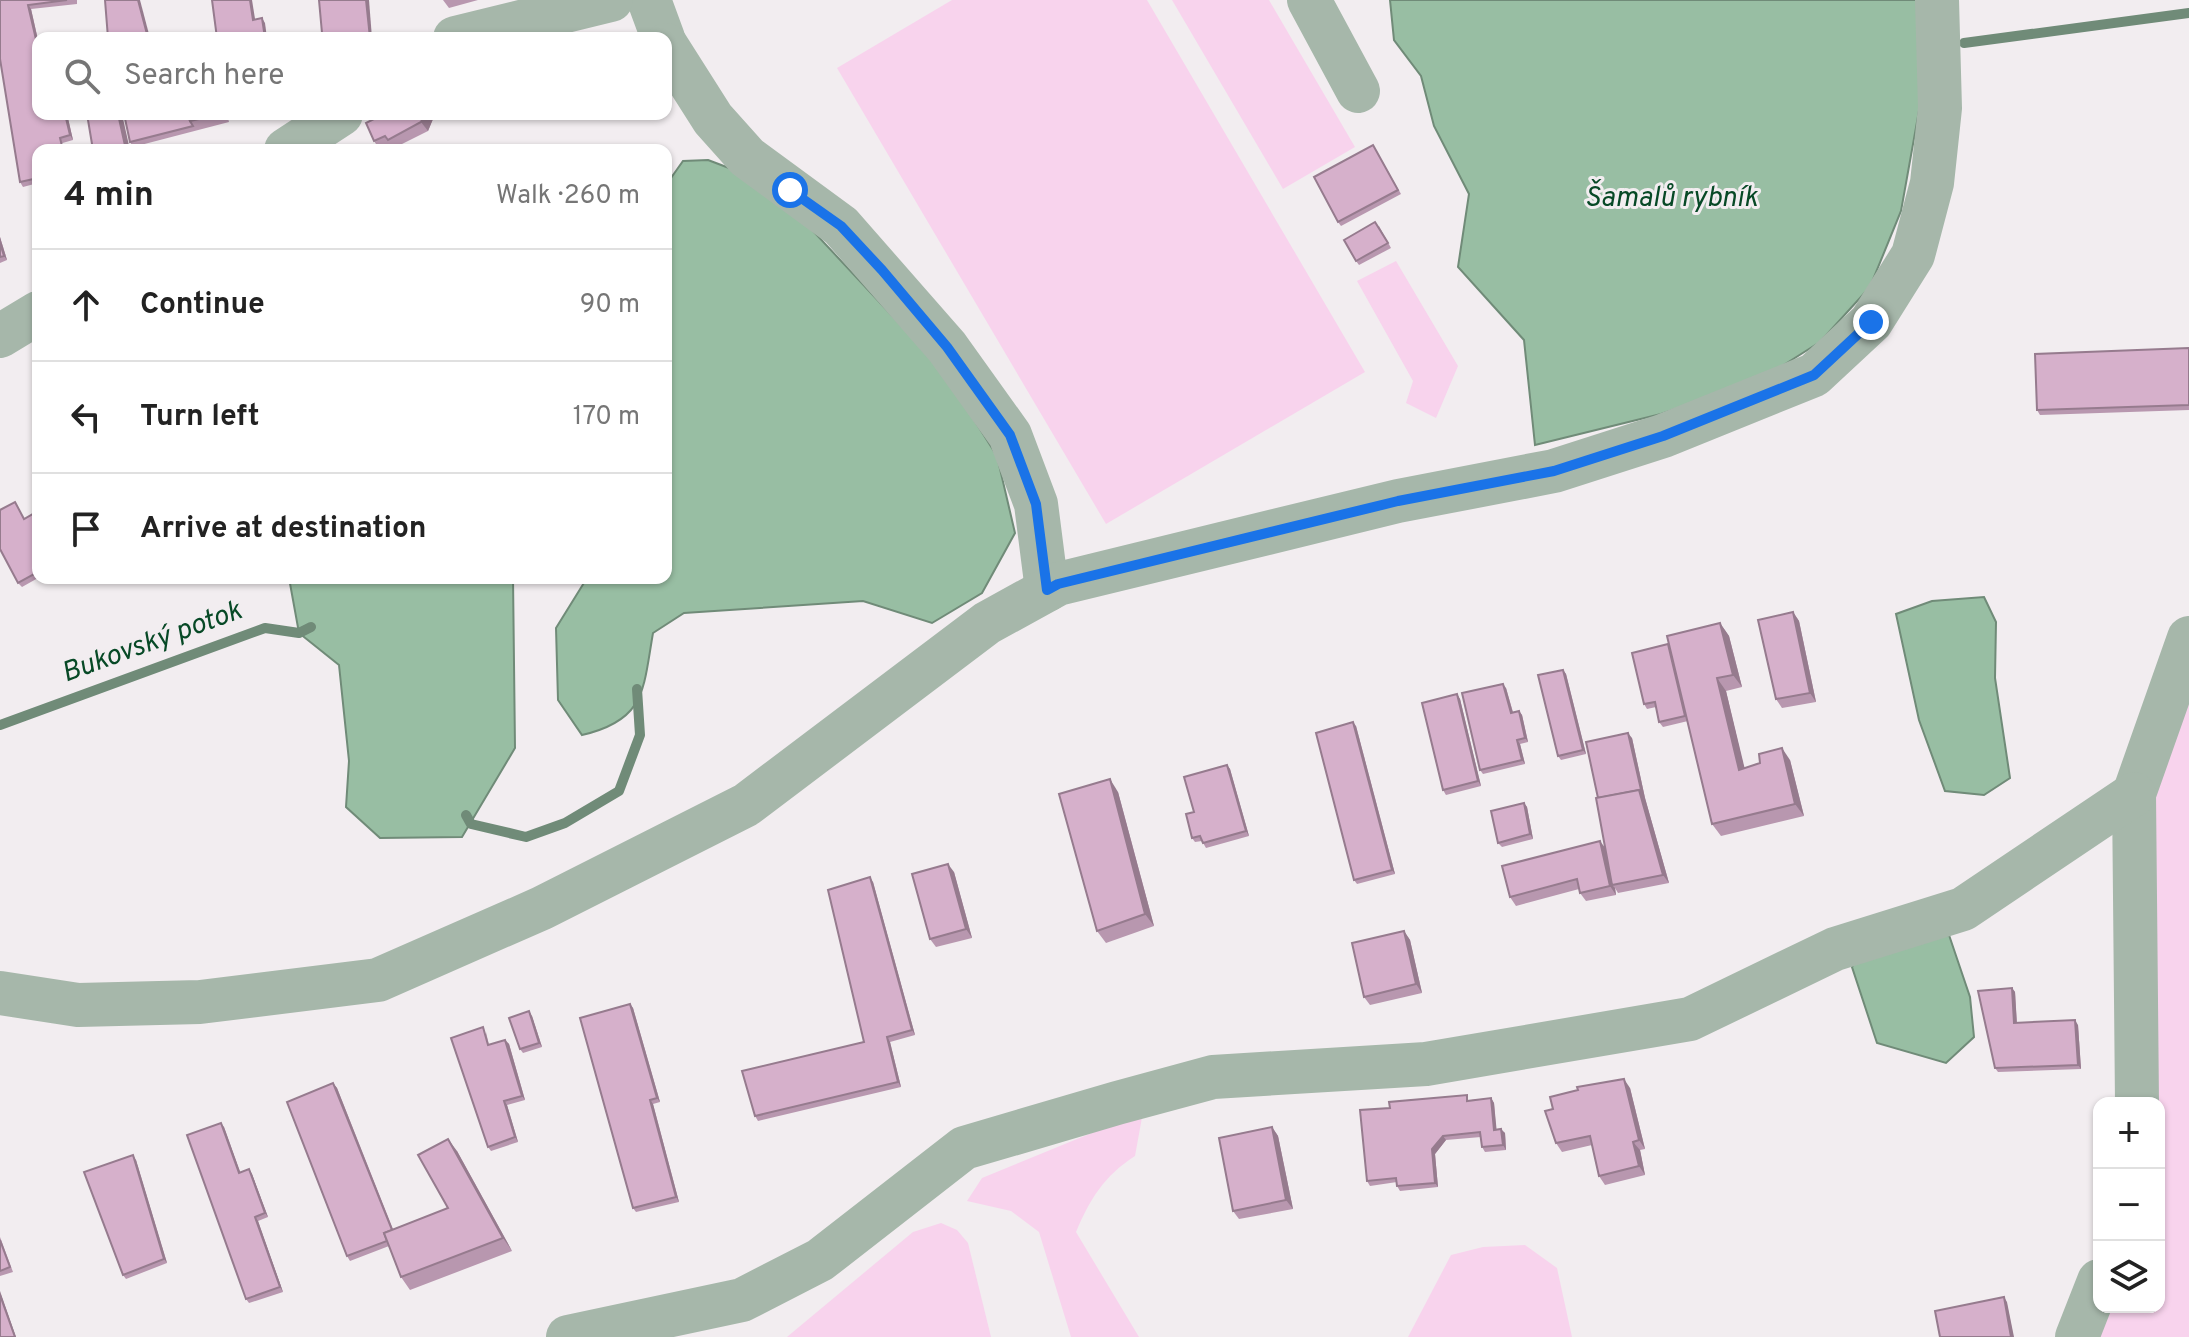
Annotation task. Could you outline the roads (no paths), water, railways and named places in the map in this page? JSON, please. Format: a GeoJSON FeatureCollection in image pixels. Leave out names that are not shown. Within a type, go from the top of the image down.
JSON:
{"type":"FeatureCollection","features":[{"type":"Feature","properties":{"kind":"street"},"geometry":{"type":"LineString","coordinates":[[480,32],[611,0]]}},
{"type":"Feature","properties":{"kind":"street"},"geometry":{"type":"LineString","coordinates":[[649,0],[661,32]]}},
{"type":"Feature","properties":{"kind":"street"},"geometry":{"type":"LineString","coordinates":[[1309,0],[1358,91]]}},
{"type":"Feature","properties":{"kind":"street"},"geometry":{"type":"LineString","coordinates":[[0,993],[78,1005],[200,1002],[378,980],[542,908],[746,805],[987,623],[1058,584],[1398,501],[1554,471],[1663,436],[1814,375],[1871,322],[1913,255],[1932,183],[1940,108],[1937,0]]}},
{"type":"Feature","properties":{"kind":"street"},"geometry":{"type":"LineString","coordinates":[[672,54],[713,119],[747,157],[841,226],[947,347],[1010,435],[1036,504],[1047,590]]}},
{"type":"Feature","properties":{"kind":"street"},"geometry":{"type":"LineString","coordinates":[[295,144],[332,120]]}},
{"type":"Feature","properties":{"kind":"street"},"geometry":{"type":"LineString","coordinates":[[0,336],[32,317]]}},
{"type":"Feature","properties":{"kind":"street"},"geometry":{"type":"LineString","coordinates":[[2137,1097],[2134,794],[2189,638]]}},
{"type":"Feature","properties":{"kind":"street"},"geometry":{"type":"LineString","coordinates":[[568,1337],[742,1300],[820,1260],[964,1148],[1117,1103],[1213,1077],[1426,1064],[1690,1019],[1835,949],[1963,909],[2134,794]]}},
{"type":"Feature","properties":{"kind":"street"},"geometry":{"type":"LineString","coordinates":[[2077,1337],[2093,1296]]}},
{"type":"Feature","properties":{"kind":"water","name":"Šamalů rybník"},"geometry":{"type":"Polygon","coordinates":[[[1390,0],[1926,0],[1931,44],[1901,211],[1870,287],[1820,342],[1760,380],[1661,414],[1535,445],[1524,340],[1458,267],[1469,194],[1434,126],[1421,76],[1394,40],[1390,0]]]}},
{"type":"Feature","properties":{"kind":"water"},"geometry":{"type":"Polygon","coordinates":[[[708,160],[729,168],[800,217],[942,369],[997,456],[1015,533],[982,593],[932,623],[863,601],[684,613],[653,633],[643,686],[630,711],[603,729],[582,735],[558,700],[556,628],[583,584],[672,584],[672,177],[683,161],[708,160]]]}},
{"type":"Feature","properties":{"kind":"water"},"geometry":{"type":"Polygon","coordinates":[[[290,584],[513,584],[515,748],[462,837],[380,838],[346,807],[349,761],[339,665],[299,633],[290,584]]]}},
{"type":"Feature","properties":{"kind":"water"},"geometry":{"type":"Polygon","coordinates":[[[1984,597],[1996,622],[1995,678],[2010,778],[1984,795],[1945,791],[1919,720],[1896,614],[1932,601],[1984,597]]]}},
{"type":"Feature","properties":{"kind":"water"},"geometry":{"type":"Polygon","coordinates":[[[1949,935],[1970,997],[1974,1037],[1946,1063],[1877,1043],[1852,967],[1861,952],[1949,935]]]}},
{"type":"Feature","properties":{"kind":"waterway","name":"Bukovský potok"},"geometry":{"type":"LineString","coordinates":[[1964,43],[2189,13]]}},
{"type":"Feature","properties":{"kind":"waterway","name":"Bukovský potok"},"geometry":{"type":"LineString","coordinates":[[0,725],[265,628],[299,633],[311,627]]}},
{"type":"Feature","properties":{"kind":"waterway","name":"Bukovský potok"},"geometry":{"type":"LineString","coordinates":[[466,815],[471,824],[526,837],[565,823],[619,791],[640,735],[637,689]]}}]}
